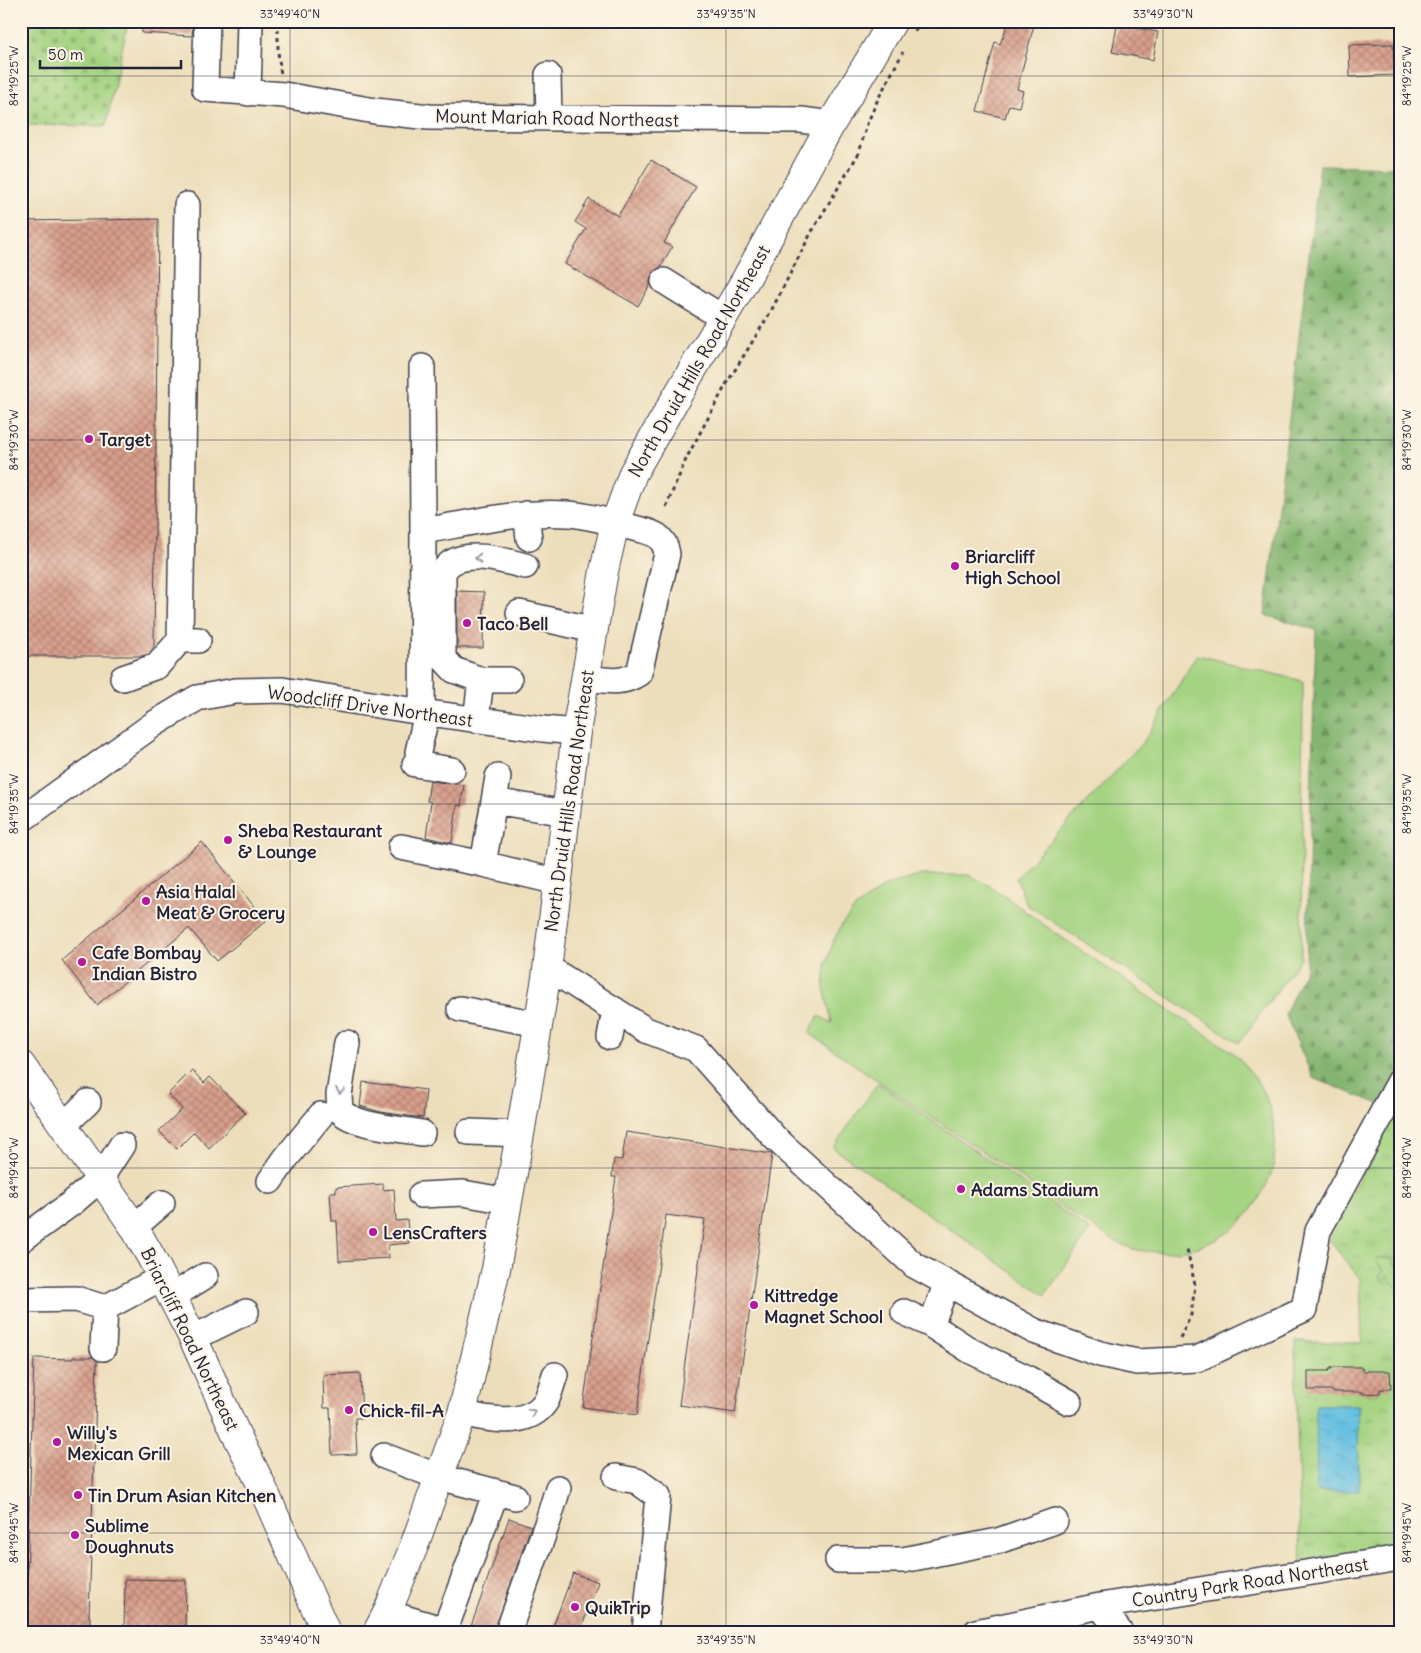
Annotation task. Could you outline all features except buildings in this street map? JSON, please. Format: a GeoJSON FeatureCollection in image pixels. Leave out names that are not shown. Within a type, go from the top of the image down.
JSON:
{"type":"FeatureCollection","features":[{"type":"Feature","properties":{"kind":"main road","name":"North Druid Hills Road Northeast"},"geometry":{"type":"LineString","coordinates":[[382,1622],[414,1546],[439,1477],[475,1416],[496,1269],[547,967],[576,732],[604,571],[615,523],[633,473],[747,277],[831,124],[902,30]]}},
{"type":"Feature","properties":{"kind":"main road","name":"Briarcliff Road Northeast"},"geometry":{"type":"LineString","coordinates":[[21,1065],[134,1227],[193,1338],[237,1436],[264,1490],[326,1632]]}},
{"type":"Feature","properties":{"kind":"street","name":"Mount Mariah Road Northeast"},"geometry":{"type":"LineString","coordinates":[[207,21],[205,89],[284,96],[375,111],[429,117],[801,120],[831,124]]}},
{"type":"Feature","properties":{"kind":"street"},"geometry":{"type":"LineString","coordinates":[[248,93],[250,21]]}},
{"type":"Feature","properties":{"kind":"street"},"geometry":{"type":"LineString","coordinates":[[548,75],[549,118]]}},
{"type":"Feature","properties":{"kind":"street"},"geometry":{"type":"LineString","coordinates":[[123,678],[157,666],[189,640],[187,204]]}},
{"type":"Feature","properties":{"kind":"street"},"geometry":{"type":"LineString","coordinates":[[664,281],[723,318]]}},
{"type":"Feature","properties":{"kind":"street"},"geometry":{"type":"LineString","coordinates":[[422,367],[425,713],[416,758],[452,770]]}},
{"type":"Feature","properties":{"kind":"street"},"geometry":{"type":"LineString","coordinates":[[526,514],[529,538]]}},
{"type":"Feature","properties":{"kind":"street"},"geometry":{"type":"LineString","coordinates":[[423,531],[526,514],[568,514],[615,523],[660,537],[665,544],[667,554],[639,673],[629,680],[617,681],[586,678]]}},
{"type":"Feature","properties":{"kind":"street"},"geometry":{"type":"LineString","coordinates":[[509,680],[481,680],[454,670],[443,658],[442,572],[450,563],[460,559],[477,557],[499,559],[525,566]]}},
{"type":"Feature","properties":{"kind":"street"},"geometry":{"type":"LineString","coordinates":[[519,613],[594,630]]}},
{"type":"Feature","properties":{"kind":"street"},"geometry":{"type":"LineString","coordinates":[[476,720],[481,680]]}},
{"type":"Feature","properties":{"kind":"street","name":"Woodcliff Drive Northeast"},"geometry":{"type":"LineString","coordinates":[[21,820],[154,724],[197,698],[234,691],[282,690],[425,713],[576,732]]}},
{"type":"Feature","properties":{"kind":"street"},"geometry":{"type":"LineString","coordinates":[[483,864],[496,789],[566,813]]}},
{"type":"Feature","properties":{"kind":"street"},"geometry":{"type":"LineString","coordinates":[[401,847],[558,882]]}},
{"type":"Feature","properties":{"kind":"street"},"geometry":{"type":"LineString","coordinates":[[547,967],[646,1030],[696,1049],[774,1137],[914,1264],[1034,1331],[1100,1354],[1137,1362],[1197,1359],[1304,1309],[1318,1232],[1400,1081]]}},
{"type":"Feature","properties":{"kind":"street"},"geometry":{"type":"LineString","coordinates":[[460,1009],[538,1024]]}},
{"type":"Feature","properties":{"kind":"street"},"geometry":{"type":"LineString","coordinates":[[610,1037],[615,1010]]}},
{"type":"Feature","properties":{"kind":"street"},"geometry":{"type":"LineString","coordinates":[[347,1043],[339,1095],[340,1111],[346,1116],[357,1120],[422,1133]]}},
{"type":"Feature","properties":{"kind":"street"},"geometry":{"type":"LineString","coordinates":[[64,1125],[88,1102]]}},
{"type":"Feature","properties":{"kind":"street"},"geometry":{"type":"LineString","coordinates":[[270,1181],[321,1115]]}},
{"type":"Feature","properties":{"kind":"street"},"geometry":{"type":"LineString","coordinates":[[469,1132],[520,1134]]}},
{"type":"Feature","properties":{"kind":"street"},"geometry":{"type":"LineString","coordinates":[[21,1240],[72,1203],[100,1179],[122,1145]]}},
{"type":"Feature","properties":{"kind":"street"},"geometry":{"type":"LineString","coordinates":[[422,1195],[463,1193],[508,1200]]}},
{"type":"Feature","properties":{"kind":"street"},"geometry":{"type":"LineString","coordinates":[[134,1227],[162,1203]]}},
{"type":"Feature","properties":{"kind":"street"},"geometry":{"type":"LineString","coordinates":[[21,1300],[76,1299],[105,1308],[205,1276]]}},
{"type":"Feature","properties":{"kind":"street"},"geometry":{"type":"LineString","coordinates":[[931,1325],[946,1283]]}},
{"type":"Feature","properties":{"kind":"street"},"geometry":{"type":"LineString","coordinates":[[103,1348],[105,1308]]}},
{"type":"Feature","properties":{"kind":"street"},"geometry":{"type":"LineString","coordinates":[[193,1338],[246,1312]]}},
{"type":"Feature","properties":{"kind":"street"},"geometry":{"type":"LineString","coordinates":[[904,1312],[931,1325],[971,1350],[1069,1402]]}},
{"type":"Feature","properties":{"kind":"street"},"geometry":{"type":"LineString","coordinates":[[475,1416],[520,1418],[536,1412],[546,1400],[555,1375]]}},
{"type":"Feature","properties":{"kind":"street"},"geometry":{"type":"LineString","coordinates":[[382,1622],[445,1631],[505,1494],[439,1477],[384,1456]]}},
{"type":"Feature","properties":{"kind":"street"},"geometry":{"type":"LineString","coordinates":[[616,1477],[637,1481],[658,1496],[645,1632]]}},
{"type":"Feature","properties":{"kind":"street"},"geometry":{"type":"LineString","coordinates":[[508,1632],[548,1522],[558,1488]]}},
{"type":"Feature","properties":{"kind":"street"},"geometry":{"type":"LineString","coordinates":[[838,1560],[904,1560],[998,1541],[1055,1521]]}},
{"type":"Feature","properties":{"kind":"street","name":"Country Park Road Northeast"},"geometry":{"type":"LineString","coordinates":[[976,1632],[1023,1627],[1100,1606],[1400,1558]]}},
{"type":"Feature","properties":{"kind":"street"},"geometry":{"type":"LineString","coordinates":[[1100,1606],[1120,1632]]}},
{"type":"Feature","properties":{"kind":"path"},"geometry":{"type":"LineString","coordinates":[[278,21],[278,52],[284,96]]}},
{"type":"Feature","properties":{"kind":"path"},"geometry":{"type":"LineString","coordinates":[[902,30],[920,21]]}},
{"type":"Feature","properties":{"kind":"path"},"geometry":{"type":"LineString","coordinates":[[666,507],[687,457],[718,399],[770,313],[811,233],[859,153],[867,124],[878,99],[906,47]]}},
{"type":"Feature","properties":{"kind":"path"},"geometry":{"type":"LineString","coordinates":[[1173,1360],[1180,1337],[1191,1315],[1195,1285],[1187,1249]]}},
{"type":"Feature","properties":{"kind":"green space"},"geometry":{"type":"Polygon","coordinates":[[[23,21],[128,21],[106,126],[23,125],[23,21]]]}},
{"type":"Feature","properties":{"kind":"green space"},"geometry":{"type":"Polygon","coordinates":[[[1320,165],[1400,167],[1400,1110],[1394,1110],[1313,1078],[1285,1014],[1306,968],[1316,630],[1265,615],[1320,165]]]}},
{"type":"Feature","properties":{"kind":"green space"},"geometry":{"type":"Polygon","coordinates":[[[1197,655],[1303,681],[1301,958],[1239,1043],[1027,905],[1016,878],[1144,741],[1197,655]]]}},
{"type":"Feature","properties":{"kind":"green space"},"geometry":{"type":"Polygon","coordinates":[[[922,875],[969,875],[992,887],[1058,935],[1235,1054],[1252,1074],[1264,1093],[1272,1115],[1275,1141],[1274,1162],[1263,1191],[1254,1206],[1231,1230],[1202,1246],[1185,1250],[1166,1252],[1141,1251],[1118,1243],[1066,1210],[809,1033],[819,1016],[832,1023],[824,988],[826,963],[842,924],[855,908],[887,885],[922,875]]]}},
{"type":"Feature","properties":{"kind":"green space","name":"Adams Stadium"},"geometry":{"type":"Polygon","coordinates":[[[878,1083],[1090,1230],[1045,1295],[833,1148],[878,1083]]]}},
{"type":"Feature","properties":{"kind":"green space"},"geometry":{"type":"Polygon","coordinates":[[[1394,1110],[1400,1110],[1400,1551],[1301,1571],[1295,1342],[1362,1342],[1360,1279],[1329,1239],[1394,1110]]]}},
{"type":"Feature","properties":{"kind":"green space"},"geometry":{"type":"Polygon","coordinates":[[[1377,1258],[1393,1258],[1400,1272],[1400,1287],[1396,1287],[1388,1276],[1382,1280],[1379,1276],[1384,1272],[1377,1258]]]}},
{"type":"Feature","properties":{"kind":"water"},"geometry":{"type":"Polygon","coordinates":[[[1316,1405],[1358,1405],[1359,1491],[1317,1491],[1316,1405]]]}},
{"type":"Feature","properties":{"kind":"place","name":"Target"},"geometry":{"type":"Point","coordinates":[89,439]}},
{"type":"Feature","properties":{"kind":"place","name":"Briarcliff High School"},"geometry":{"type":"Point","coordinates":[955,566]}},
{"type":"Feature","properties":{"kind":"place","name":"Taco Bell"},"geometry":{"type":"Point","coordinates":[467,623]}},
{"type":"Feature","properties":{"kind":"place","name":"Sheba Restaurant & Lounge"},"geometry":{"type":"Point","coordinates":[228,840]}},
{"type":"Feature","properties":{"kind":"place","name":"Asia Halal Meat & Grocery"},"geometry":{"type":"Point","coordinates":[146,901]}},
{"type":"Feature","properties":{"kind":"place","name":"Cafe Bombay Indian Bistro"},"geometry":{"type":"Point","coordinates":[82,962]}},
{"type":"Feature","properties":{"kind":"place","name":"Adams Stadium"},"geometry":{"type":"Point","coordinates":[961,1189]}},
{"type":"Feature","properties":{"kind":"place","name":"LensCrafters"},"geometry":{"type":"Point","coordinates":[373,1232]}},
{"type":"Feature","properties":{"kind":"place","name":"Kittredge Magnet School"},"geometry":{"type":"Point","coordinates":[754,1305]}},
{"type":"Feature","properties":{"kind":"place","name":"Chick-fil-A"},"geometry":{"type":"Point","coordinates":[349,1410]}},
{"type":"Feature","properties":{"kind":"place","name":"Willy's Mexican Grill"},"geometry":{"type":"Point","coordinates":[57,1442]}},
{"type":"Feature","properties":{"kind":"place","name":"Tin Drum Asian Kitchen"},"geometry":{"type":"Point","coordinates":[78,1495]}},
{"type":"Feature","properties":{"kind":"place","name":"Sublime Doughnuts"},"geometry":{"type":"Point","coordinates":[75,1535]}},
{"type":"Feature","properties":{"kind":"place","name":"QuikTrip"},"geometry":{"type":"Point","coordinates":[575,1607]}}]}
